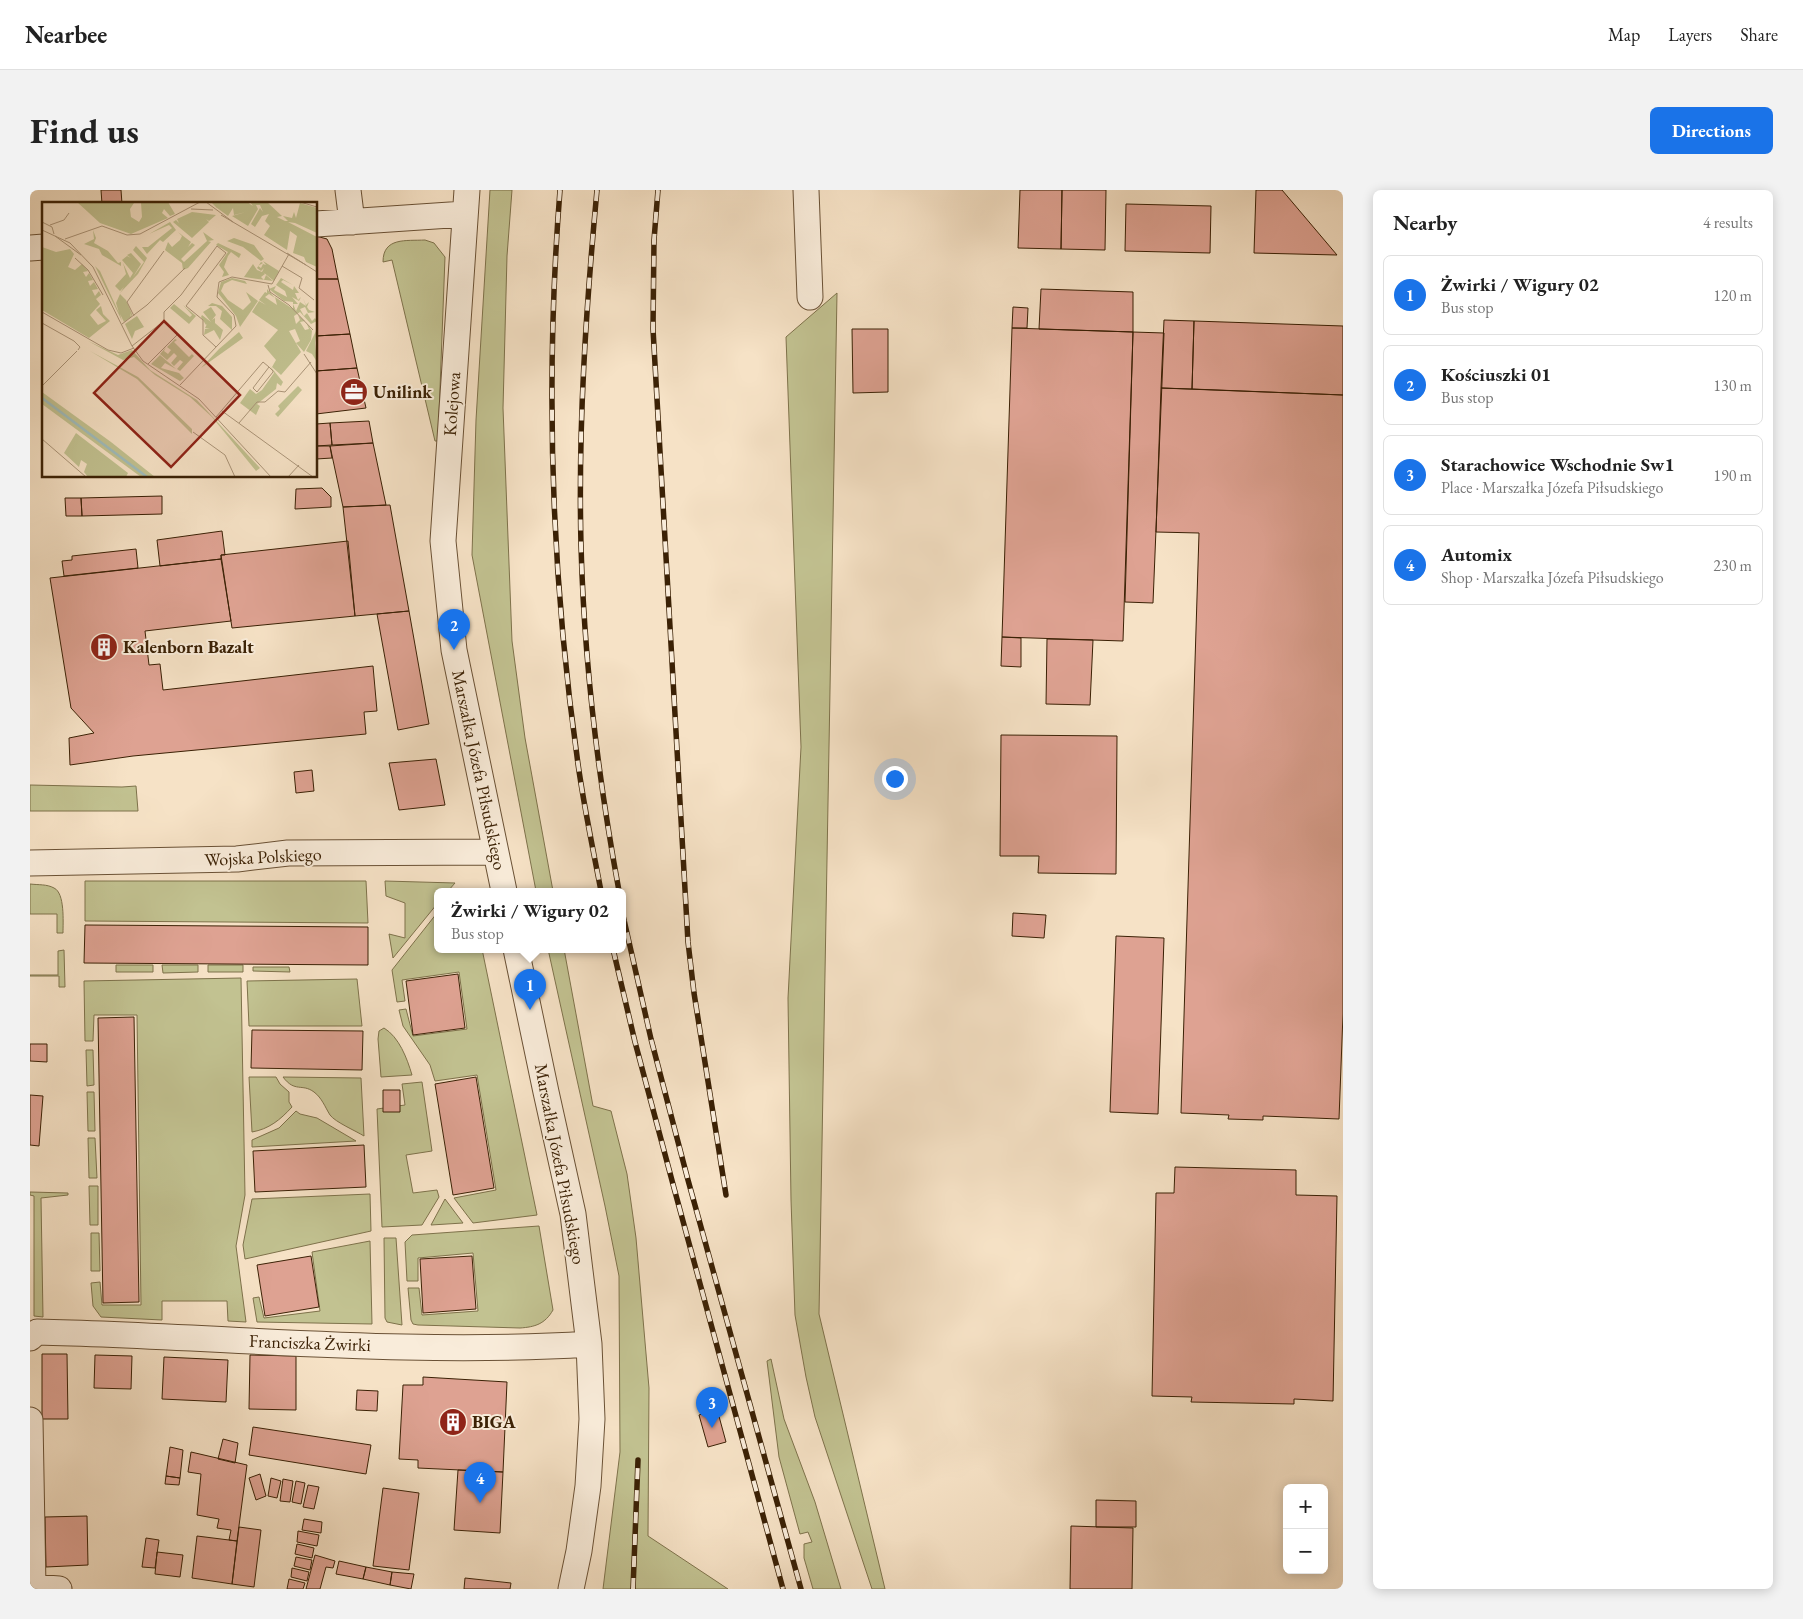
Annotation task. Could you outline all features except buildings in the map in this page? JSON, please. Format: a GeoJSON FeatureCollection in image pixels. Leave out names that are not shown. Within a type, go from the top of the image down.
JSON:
{"type":"FeatureCollection","features":[{"type":"Feature","properties":{"kind":"street"},"geometry":{"type":"LineString","coordinates":[[348,190],[352,222]]}},
{"type":"Feature","properties":{"kind":"street"},"geometry":{"type":"LineString","coordinates":[[806,190],[810,297]]}},
{"type":"Feature","properties":{"kind":"street"},"geometry":{"type":"LineString","coordinates":[[318,224],[352,222],[466,202]]}},
{"type":"Feature","properties":{"kind":"street","name":"Kolejowa"},"geometry":{"type":"LineString","coordinates":[[450,618],[443,541],[466,202]]}},
{"type":"Feature","properties":{"kind":"street","name":"Marszałka Józefa Piłsudskiego"},"geometry":{"type":"LineString","coordinates":[[450,618],[454,650],[503,888]]}},
{"type":"Feature","properties":{"kind":"street","name":"Wojska Polskiego"},"geometry":{"type":"LineString","coordinates":[[30,863],[236,859],[288,854],[495,852]]}},
{"type":"Feature","properties":{"kind":"street","name":"Marszałka Józefa Piłsudskiego"},"geometry":{"type":"LineString","coordinates":[[517,953],[573,1214],[589,1344],[592,1419],[588,1486],[579,1550],[571,1589]]}},
{"type":"Feature","properties":{"kind":"street","name":"Franciszka Żwirki"},"geometry":{"type":"LineString","coordinates":[[31,1337],[37,1332],[380,1346],[526,1347],[589,1344]]}},
{"type":"Feature","properties":{"kind":"street"},"geometry":{"type":"LineString","coordinates":[[30,1420],[32,1588],[59,1589]]}},
{"type":"Feature","properties":{"kind":"green space"},"geometry":{"type":"Polygon","coordinates":[[[490,190],[512,190],[507,256],[503,408],[512,641],[525,738],[552,888],[535,888],[472,555],[476,420],[490,190]]]}},
{"type":"Feature","properties":{"kind":"green space"},"geometry":{"type":"Polygon","coordinates":[[[425,240],[434,243],[445,257],[438,441],[435,441],[392,260],[383,262],[384,254],[391,244],[403,241],[425,240]]]}},
{"type":"Feature","properties":{"kind":"green space"},"geometry":{"type":"Polygon","coordinates":[[[837,293],[819,1314],[885,1589],[872,1589],[815,1417],[795,1315],[788,998],[801,747],[786,337],[837,293]]]}},
{"type":"Feature","properties":{"kind":"green space"},"geometry":{"type":"Polygon","coordinates":[[[30,785],[136,786],[138,811],[30,811],[30,785]]]}},
{"type":"Feature","properties":{"kind":"green space"},"geometry":{"type":"Polygon","coordinates":[[[85,881],[366,881],[368,923],[85,921],[85,881]]]}},
{"type":"Feature","properties":{"kind":"green space"},"geometry":{"type":"Polygon","coordinates":[[[385,881],[455,883],[451,888],[434,888],[434,908],[393,958],[389,934],[405,938],[405,903],[386,896],[385,881]]]}},
{"type":"Feature","properties":{"kind":"green space"},"geometry":{"type":"Polygon","coordinates":[[[30,884],[48,886],[58,891],[63,908],[63,933],[57,933],[57,914],[30,914],[30,884]]]}},
{"type":"Feature","properties":{"kind":"green space"},"geometry":{"type":"Polygon","coordinates":[[[434,917],[434,953],[483,953],[537,1215],[473,1223],[454,1198],[496,1190],[477,1075],[435,1081],[430,1065],[403,1026],[399,1010],[406,1009],[413,1036],[467,1029],[459,972],[402,980],[405,1001],[397,1002],[392,970],[434,917]]]}},
{"type":"Feature","properties":{"kind":"green space"},"geometry":{"type":"Polygon","coordinates":[[[64,950],[65,987],[59,987],[59,976],[30,976],[58,975],[58,951],[64,950]]]}},
{"type":"Feature","properties":{"kind":"green space"},"geometry":{"type":"Polygon","coordinates":[[[549,953],[565,953],[593,1106],[611,1111],[627,1174],[636,1238],[649,1388],[648,1536],[728,1589],[603,1589],[620,1452],[619,1276],[549,953]]]}},
{"type":"Feature","properties":{"kind":"green space"},"geometry":{"type":"Polygon","coordinates":[[[116,965],[153,965],[153,972],[116,972],[116,965]]]}},
{"type":"Feature","properties":{"kind":"green space"},"geometry":{"type":"Polygon","coordinates":[[[162,965],[198,965],[198,972],[163,973],[162,965]]]}},
{"type":"Feature","properties":{"kind":"green space"},"geometry":{"type":"Polygon","coordinates":[[[208,965],[243,965],[243,972],[208,972],[208,965]]]}},
{"type":"Feature","properties":{"kind":"green space"},"geometry":{"type":"Polygon","coordinates":[[[253,967],[289,967],[290,972],[253,971],[253,967]]]}},
{"type":"Feature","properties":{"kind":"green space"},"geometry":{"type":"Polygon","coordinates":[[[241,978],[245,1195],[236,1246],[246,1322],[228,1321],[227,1301],[162,1301],[162,1320],[101,1317],[93,1306],[91,1283],[100,1282],[102,1305],[141,1305],[137,1015],[94,1015],[93,1041],[85,1041],[84,981],[241,978]]]}},
{"type":"Feature","properties":{"kind":"green space"},"geometry":{"type":"Polygon","coordinates":[[[357,979],[362,1026],[249,1026],[247,981],[357,979]]]}},
{"type":"Feature","properties":{"kind":"green space"},"geometry":{"type":"Polygon","coordinates":[[[384,1028],[398,1042],[412,1075],[381,1077],[378,1039],[379,1031],[384,1028]]]}},
{"type":"Feature","properties":{"kind":"green space"},"geometry":{"type":"Polygon","coordinates":[[[86,1050],[93,1050],[94,1085],[87,1086],[86,1050]]]}},
{"type":"Feature","properties":{"kind":"green space"},"geometry":{"type":"Polygon","coordinates":[[[249,1077],[276,1077],[280,1084],[289,1092],[289,1102],[292,1107],[274,1123],[264,1129],[252,1132],[249,1077]]]}},
{"type":"Feature","properties":{"kind":"green space"},"geometry":{"type":"Polygon","coordinates":[[[283,1077],[361,1078],[364,1136],[333,1118],[317,1094],[310,1089],[291,1085],[283,1077]]]}},
{"type":"Feature","properties":{"kind":"green space"},"geometry":{"type":"Polygon","coordinates":[[[422,1082],[432,1151],[406,1155],[413,1193],[437,1190],[439,1197],[422,1225],[382,1227],[377,1109],[405,1105],[402,1084],[422,1082]]]}},
{"type":"Feature","properties":{"kind":"green space"},"geometry":{"type":"Polygon","coordinates":[[[87,1092],[94,1092],[95,1131],[88,1131],[87,1092]]]}},
{"type":"Feature","properties":{"kind":"green space"},"geometry":{"type":"Polygon","coordinates":[[[296,1111],[300,1114],[317,1118],[356,1141],[252,1147],[252,1140],[279,1128],[296,1111]]]}},
{"type":"Feature","properties":{"kind":"green space"},"geometry":{"type":"Polygon","coordinates":[[[88,1138],[95,1138],[97,1178],[89,1178],[88,1138]]]}},
{"type":"Feature","properties":{"kind":"green space"},"geometry":{"type":"Polygon","coordinates":[[[89,1186],[98,1186],[98,1225],[90,1225],[89,1186]]]}},
{"type":"Feature","properties":{"kind":"green space"},"geometry":{"type":"Polygon","coordinates":[[[30,1192],[68,1193],[68,1195],[41,1198],[43,1317],[34,1316],[34,1196],[30,1195],[30,1192]]]}},
{"type":"Feature","properties":{"kind":"green space"},"geometry":{"type":"Polygon","coordinates":[[[370,1194],[371,1231],[245,1259],[243,1245],[252,1199],[370,1194]]]}},
{"type":"Feature","properties":{"kind":"green space"},"geometry":{"type":"Polygon","coordinates":[[[445,1199],[463,1223],[431,1225],[445,1199]]]}},
{"type":"Feature","properties":{"kind":"green space"},"geometry":{"type":"Polygon","coordinates":[[[539,1226],[553,1310],[547,1319],[535,1326],[520,1328],[413,1324],[408,1288],[419,1288],[422,1315],[478,1311],[473,1253],[418,1258],[418,1281],[407,1281],[405,1242],[412,1235],[539,1226]]]}},
{"type":"Feature","properties":{"kind":"green space"},"geometry":{"type":"Polygon","coordinates":[[[91,1233],[99,1233],[100,1271],[91,1271],[91,1233]]]}},
{"type":"Feature","properties":{"kind":"green space"},"geometry":{"type":"Polygon","coordinates":[[[384,1238],[396,1238],[402,1325],[387,1322],[385,1318],[384,1238]]]}},
{"type":"Feature","properties":{"kind":"green space"},"geometry":{"type":"Polygon","coordinates":[[[370,1241],[372,1324],[257,1322],[253,1298],[259,1297],[264,1318],[320,1311],[312,1252],[370,1241]]]}},
{"type":"Feature","properties":{"kind":"green space"},"geometry":{"type":"Polygon","coordinates":[[[771,1359],[784,1419],[815,1502],[841,1589],[813,1589],[804,1558],[804,1544],[812,1542],[808,1532],[800,1534],[779,1457],[767,1361],[771,1359]]]}},
{"type":"Feature","properties":{"kind":"railway"},"geometry":{"type":"LineString","coordinates":[[560,190],[555,262],[552,405],[556,549],[569,693],[578,764],[600,888]]}},
{"type":"Feature","properties":{"kind":"railway"},"geometry":{"type":"LineString","coordinates":[[597,190],[589,279],[582,411],[581,545],[585,632],[593,719],[619,888]]}},
{"type":"Feature","properties":{"kind":"railway"},"geometry":{"type":"LineString","coordinates":[[658,190],[654,240],[653,329],[688,942],[694,993],[726,1195]]}},
{"type":"Feature","properties":{"kind":"railway"},"geometry":{"type":"LineString","coordinates":[[626,929],[651,1039],[688,1180],[801,1589]]}},
{"type":"Feature","properties":{"kind":"railway"},"geometry":{"type":"LineString","coordinates":[[614,953],[635,1042],[783,1589]]}},
{"type":"Feature","properties":{"kind":"railway"},"geometry":{"type":"LineString","coordinates":[[633,1589],[638,1460]]}},
{"type":"Feature","properties":{"kind":"place","name":"Unilink"},"geometry":{"type":"Point","coordinates":[354,392]}},
{"type":"Feature","properties":{"kind":"place","name":"Kalenborn Bazalt"},"geometry":{"type":"Point","coordinates":[104,647]}},
{"type":"Feature","properties":{"kind":"place","name":"Kościuszki 01"},"geometry":{"type":"Point","coordinates":[454,650]}},
{"type":"Feature","properties":{"kind":"place","name":"Żwirki / Wigury 02"},"geometry":{"type":"Point","coordinates":[530,1010]}},
{"type":"Feature","properties":{"kind":"place","name":"BIGA"},"geometry":{"type":"Point","coordinates":[453,1422]}},
{"type":"Feature","properties":{"kind":"place","name":"Starachowice Wschodnie Sw1"},"geometry":{"type":"Point","coordinates":[712,1428]}},
{"type":"Feature","properties":{"kind":"place","name":"Automix"},"geometry":{"type":"Point","coordinates":[480,1503]}}]}
